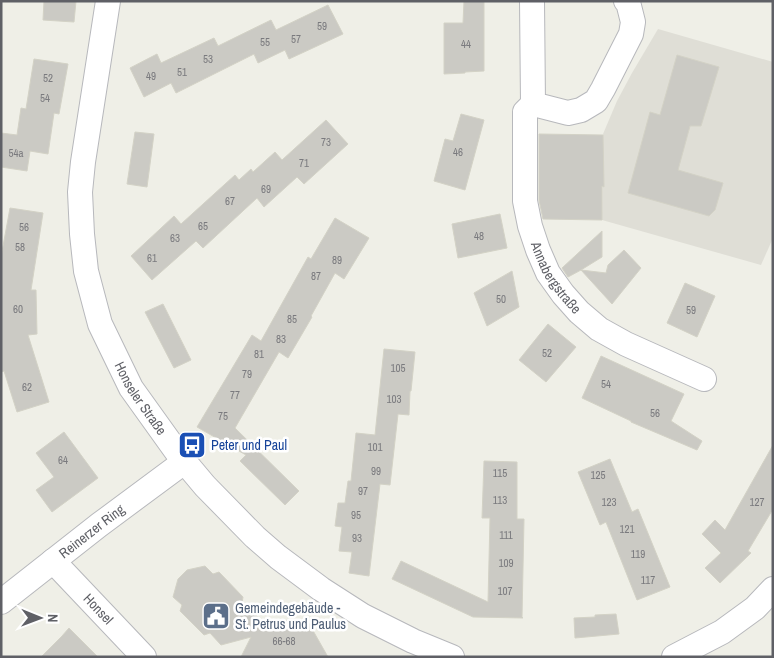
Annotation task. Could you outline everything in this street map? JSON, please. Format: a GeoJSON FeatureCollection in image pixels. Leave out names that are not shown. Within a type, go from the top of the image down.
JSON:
{"type":"FeatureCollection","features":[{"type":"Feature","properties":{"kind":"street","name":"Honseler Straße"},"geometry":{"type":"LineString","coordinates":[[108,1],[82,162],[82,234],[86,271],[100,324],[131,388],[184,462],[255,537],[278,557],[363,616],[413,641],[452,657]]}},
{"type":"Feature","properties":{"kind":"street","name":"Annabergstraße"},"geometry":{"type":"LineString","coordinates":[[532,1],[533,104],[524,112],[525,201],[535,242],[548,273],[579,312],[599,329],[631,347],[704,379]]}},
{"type":"Feature","properties":{"kind":"street"},"geometry":{"type":"LineString","coordinates":[[533,104],[568,112],[581,110],[596,101],[604,89],[631,34],[633,22],[628,2],[626,1]]}},
{"type":"Feature","properties":{"kind":"street","name":"Reinerzer Ring"},"geometry":{"type":"LineString","coordinates":[[1,602],[99,525],[184,462]]}},
{"type":"Feature","properties":{"kind":"street","name":"Honsel"},"geometry":{"type":"LineString","coordinates":[[53,561],[144,657]]}},
{"type":"Feature","properties":{"kind":"street"},"geometry":{"type":"LineString","coordinates":[[674,657],[722,632],[755,608],[773,589]]}},
{"type":"Feature","properties":{"kind":"shaded area"},"geometry":{"type":"Polygon","coordinates":[[[658,29],[773,62],[773,238],[761,265],[602,220],[603,134],[617,101],[658,29]]]}},
{"type":"Feature","properties":{"kind":"building"},"geometry":{"type":"Polygon","coordinates":[[[44,1],[76,1],[74,22],[43,20],[44,1]]]}},
{"type":"Feature","properties":{"kind":"building"},"geometry":{"type":"Polygon","coordinates":[[[464,1],[484,1],[484,71],[444,74],[444,23],[463,23],[464,1]]]}},
{"type":"Feature","properties":{"kind":"building"},"geometry":{"type":"Polygon","coordinates":[[[328,5],[343,34],[289,59],[285,50],[258,63],[254,54],[176,93],[171,83],[144,97],[130,68],[157,54],[161,63],[214,38],[218,46],[271,20],[276,30],[328,5]]]}},
{"type":"Feature","properties":{"kind":"building"},"geometry":{"type":"Polygon","coordinates":[[[677,55],[719,67],[701,126],[690,126],[678,170],[723,183],[715,210],[709,216],[628,193],[650,112],[660,115],[677,55]]]}},
{"type":"Feature","properties":{"kind":"building"},"geometry":{"type":"Polygon","coordinates":[[[34,59],[68,64],[59,114],[54,113],[48,154],[30,151],[27,171],[1,167],[1,133],[17,135],[21,108],[26,109],[34,59]]]}},
{"type":"Feature","properties":{"kind":"building"},"geometry":{"type":"Polygon","coordinates":[[[461,114],[484,120],[465,190],[434,181],[445,139],[453,141],[461,114]]]}},
{"type":"Feature","properties":{"kind":"building"},"geometry":{"type":"Polygon","coordinates":[[[326,120],[348,144],[304,184],[297,177],[264,207],[257,198],[203,248],[196,241],[152,280],[131,256],[174,216],[181,224],[235,175],[239,180],[251,169],[253,172],[275,152],[282,160],[326,120]]]}},
{"type":"Feature","properties":{"kind":"building"},"geometry":{"type":"Polygon","coordinates":[[[135,132],[154,134],[147,187],[127,184],[135,132]]]}},
{"type":"Feature","properties":{"kind":"building"},"geometry":{"type":"Polygon","coordinates":[[[539,134],[603,135],[604,187],[602,186],[602,220],[543,219],[539,200],[539,134]]]}},
{"type":"Feature","properties":{"kind":"building"},"geometry":{"type":"Polygon","coordinates":[[[10,208],[43,213],[31,290],[36,290],[37,334],[28,335],[49,402],[17,412],[4,371],[1,372],[1,257],[10,208]]]}},
{"type":"Feature","properties":{"kind":"building"},"geometry":{"type":"Polygon","coordinates":[[[500,214],[507,248],[458,258],[452,224],[500,214]]]}},
{"type":"Feature","properties":{"kind":"building"},"geometry":{"type":"Polygon","coordinates":[[[335,218],[369,238],[344,279],[335,273],[288,358],[279,352],[235,428],[299,491],[285,505],[240,461],[246,455],[197,427],[252,335],[261,341],[308,257],[311,259],[335,218]]]}},
{"type":"Feature","properties":{"kind":"building"},"geometry":{"type":"Polygon","coordinates":[[[602,231],[602,257],[568,277],[562,268],[602,231]]]}},
{"type":"Feature","properties":{"kind":"building"},"geometry":{"type":"Polygon","coordinates":[[[624,250],[641,268],[612,304],[581,270],[606,273],[608,265],[624,250]]]}},
{"type":"Feature","properties":{"kind":"building"},"geometry":{"type":"Polygon","coordinates":[[[512,271],[519,307],[487,326],[474,293],[512,271]]]}},
{"type":"Feature","properties":{"kind":"building"},"geometry":{"type":"Polygon","coordinates":[[[685,283],[715,296],[697,337],[667,323],[685,283]]]}},
{"type":"Feature","properties":{"kind":"building"},"geometry":{"type":"Polygon","coordinates":[[[163,304],[191,360],[174,368],[145,312],[163,304]]]}},
{"type":"Feature","properties":{"kind":"building"},"geometry":{"type":"Polygon","coordinates":[[[548,324],[576,347],[546,382],[519,360],[548,324]]]}},
{"type":"Feature","properties":{"kind":"building"},"geometry":{"type":"Polygon","coordinates":[[[384,349],[415,352],[409,415],[398,414],[390,485],[380,484],[369,576],[349,573],[352,552],[339,551],[342,527],[335,526],[338,503],[345,503],[348,481],[351,481],[356,433],[375,435],[384,349]]]}},
{"type":"Feature","properties":{"kind":"building"},"geometry":{"type":"Polygon","coordinates":[[[601,356],[684,394],[671,421],[702,441],[697,450],[631,422],[582,398],[601,356]]]}},
{"type":"Feature","properties":{"kind":"building"},"geometry":{"type":"Polygon","coordinates":[[[64,432],[98,478],[52,512],[36,490],[54,477],[36,453],[64,432]]]}},
{"type":"Feature","properties":{"kind":"building"},"geometry":{"type":"Polygon","coordinates":[[[773,445],[773,509],[748,551],[751,553],[720,583],[705,568],[721,553],[702,534],[715,520],[725,530],[773,445]]]}},
{"type":"Feature","properties":{"kind":"building"},"geometry":{"type":"Polygon","coordinates":[[[610,459],[632,512],[638,509],[670,587],[637,600],[606,522],[600,525],[578,472],[610,459]]]}},
{"type":"Feature","properties":{"kind":"building"},"geometry":{"type":"Polygon","coordinates":[[[484,461],[517,462],[517,519],[524,519],[523,618],[473,617],[392,579],[401,561],[488,602],[490,518],[482,518],[484,461]]]}},
{"type":"Feature","properties":{"kind":"building","name":"Gemeindegebäude - St. Petrus und Paulus"},"geometry":{"type":"Polygon","coordinates":[[[205,566],[213,574],[219,572],[243,597],[242,603],[262,621],[307,620],[328,657],[241,657],[251,637],[221,645],[210,633],[204,635],[180,611],[182,605],[173,597],[178,579],[187,570],[205,566]]]}},
{"type":"Feature","properties":{"kind":"building"},"geometry":{"type":"Polygon","coordinates":[[[616,614],[619,634],[575,638],[574,618],[616,614]]]}},
{"type":"Feature","properties":{"kind":"building"},"geometry":{"type":"Polygon","coordinates":[[[69,628],[98,657],[41,657],[69,628]]]}},
{"type":"Feature","properties":{"kind":"place","name":"Peter und Paul"},"geometry":{"type":"Point","coordinates":[192,445]}},
{"type":"Feature","properties":{"kind":"place","name":"Gemeindegebäude - St. Petrus und Paulus"},"geometry":{"type":"Point","coordinates":[216,616]}}]}
